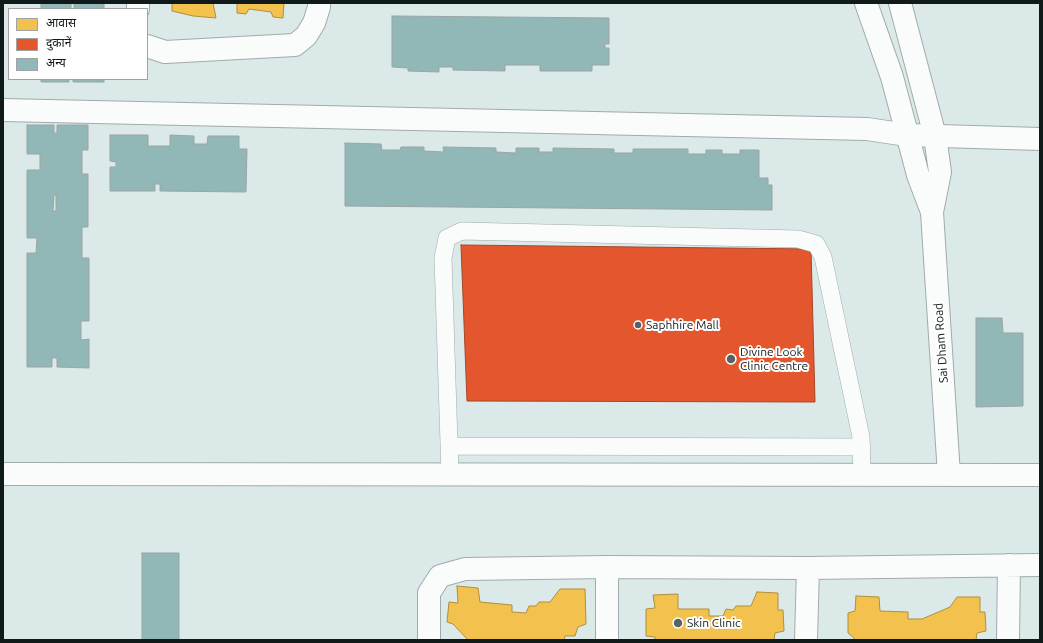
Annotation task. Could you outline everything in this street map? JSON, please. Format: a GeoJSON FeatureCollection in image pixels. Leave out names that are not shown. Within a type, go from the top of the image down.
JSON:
{"type":"FeatureCollection","features":[{"type":"Feature","properties":{"kind":"street"},"geometry":{"type":"LineString","coordinates":[[148,46],[165,52],[295,45],[306,36],[314,23],[319,3]]}},
{"type":"Feature","properties":{"kind":"street","name":"Sai Dham Road"},"geometry":{"type":"LineString","coordinates":[[866,3],[892,77],[918,175],[932,212]]}},
{"type":"Feature","properties":{"kind":"street","name":"Sai Dham Road"},"geometry":{"type":"LineString","coordinates":[[900,3],[935,136],[940,172],[932,212],[949,475]]}},
{"type":"Feature","properties":{"kind":"street"},"geometry":{"type":"LineString","coordinates":[[3,110],[867,129],[907,135],[1040,139]]}},
{"type":"Feature","properties":{"kind":"street"},"geometry":{"type":"LineString","coordinates":[[3,474],[1040,475]]}},
{"type":"Feature","properties":{"kind":"street"},"geometry":{"type":"LineString","coordinates":[[1008,640],[1009,565]]}},
{"type":"Feature","properties":{"kind":"street"},"geometry":{"type":"LineString","coordinates":[[429,640],[429,593],[440,576],[465,569],[607,567],[808,568],[1040,565]]}},
{"type":"Feature","properties":{"kind":"street"},"geometry":{"type":"LineString","coordinates":[[607,567],[607,640]]}},
{"type":"Feature","properties":{"kind":"street"},"geometry":{"type":"LineString","coordinates":[[806,640],[808,568]]}},
{"type":"Feature","properties":{"kind":"lane"},"geometry":{"type":"LineString","coordinates":[[450,474],[443,258],[447,238],[462,231],[798,239],[816,244],[823,257],[862,437],[862,475]]}},
{"type":"Feature","properties":{"kind":"lane"},"geometry":{"type":"LineString","coordinates":[[449,446],[862,447]]}},
{"type":"Feature","properties":{"kind":"building: आवास"},"geometry":{"type":"Polygon","coordinates":[[[172,3],[213,3],[216,18],[193,16],[172,11],[172,3]]]}},
{"type":"Feature","properties":{"kind":"building: आवास"},"geometry":{"type":"Polygon","coordinates":[[[237,3],[284,3],[283,18],[273,17],[271,12],[249,9],[246,14],[237,13],[237,3]]]}},
{"type":"Feature","properties":{"kind":"building: आवास"},"geometry":{"type":"Polygon","coordinates":[[[457,586],[478,588],[480,602],[512,605],[512,612],[526,613],[529,606],[536,606],[539,602],[550,602],[560,589],[585,589],[586,624],[578,627],[575,636],[565,636],[564,640],[468,640],[453,624],[447,622],[449,602],[458,603],[457,586]]]}},
{"type":"Feature","properties":{"kind":"building: आवास"},"geometry":{"type":"Polygon","coordinates":[[[757,592],[778,593],[778,610],[783,610],[784,631],[775,633],[774,640],[655,640],[655,637],[646,636],[646,609],[655,608],[653,595],[678,594],[678,609],[709,609],[709,616],[723,616],[726,609],[733,610],[736,606],[751,606],[757,592]]]}},
{"type":"Feature","properties":{"kind":"building: आवास"},"geometry":{"type":"Polygon","coordinates":[[[856,596],[879,597],[880,611],[908,612],[908,619],[922,619],[950,607],[957,597],[980,597],[980,612],[985,612],[986,631],[977,633],[976,640],[854,640],[854,638],[848,633],[848,613],[855,611],[856,596]]]}},
{"type":"Feature","properties":{"kind":"building: दुकानें","name":"Saphhire Mall"},"geometry":{"type":"Polygon","coordinates":[[[461,245],[811,249],[815,402],[467,401],[461,245]]]}},
{"type":"Feature","properties":{"kind":"building: अन्य"},"geometry":{"type":"Polygon","coordinates":[[[41,3],[71,3],[71,8],[41,8],[41,3]]]}},
{"type":"Feature","properties":{"kind":"building: अन्य"},"geometry":{"type":"Polygon","coordinates":[[[74,3],[104,3],[104,8],[74,8],[74,3]]]}},
{"type":"Feature","properties":{"kind":"building: अन्य"},"geometry":{"type":"Polygon","coordinates":[[[392,16],[609,18],[609,44],[605,44],[605,48],[609,48],[609,65],[592,65],[592,71],[540,71],[540,65],[505,65],[505,71],[453,70],[453,67],[439,67],[439,72],[408,71],[408,68],[392,67],[392,16]]]}},
{"type":"Feature","properties":{"kind":"building: अन्य"},"geometry":{"type":"Polygon","coordinates":[[[41,80],[69,80],[69,82],[41,82],[41,80]]]}},
{"type":"Feature","properties":{"kind":"building: अन्य"},"geometry":{"type":"Polygon","coordinates":[[[73,80],[104,80],[104,82],[73,82],[73,80]]]}},
{"type":"Feature","properties":{"kind":"building: अन्य"},"geometry":{"type":"Polygon","coordinates":[[[27,125],[54,125],[54,133],[57,133],[57,125],[88,125],[88,150],[82,150],[82,174],[88,174],[88,227],[82,227],[82,258],[89,258],[89,321],[81,321],[81,340],[89,339],[89,368],[57,367],[57,358],[52,358],[52,367],[27,367],[27,253],[36,253],[37,238],[27,238],[27,170],[40,170],[40,154],[27,154],[27,125]],[[54,195],[53,211],[56,211],[56,195],[54,195]]]}},
{"type":"Feature","properties":{"kind":"building: अन्य"},"geometry":{"type":"Polygon","coordinates":[[[110,135],[148,135],[148,146],[170,146],[170,135],[194,136],[194,144],[207,144],[208,136],[239,136],[239,149],[247,149],[246,192],[160,191],[160,184],[155,184],[155,191],[110,191],[110,167],[116,167],[116,162],[110,161],[110,135]]]}},
{"type":"Feature","properties":{"kind":"building: अन्य"},"geometry":{"type":"Polygon","coordinates":[[[345,143],[381,144],[382,150],[400,150],[401,147],[424,147],[424,151],[444,152],[443,147],[496,148],[496,152],[516,153],[516,148],[539,148],[539,152],[553,152],[553,148],[614,149],[614,153],[633,153],[633,149],[688,149],[688,154],[706,154],[706,150],[722,150],[722,154],[740,154],[740,150],[759,150],[759,178],[768,178],[768,185],[772,185],[772,210],[345,206],[345,143]]]}},
{"type":"Feature","properties":{"kind":"building: अन्य"},"geometry":{"type":"Polygon","coordinates":[[[976,318],[1002,318],[1003,333],[1023,333],[1023,406],[976,407],[976,318]]]}},
{"type":"Feature","properties":{"kind":"building: अन्य"},"geometry":{"type":"Polygon","coordinates":[[[142,553],[179,553],[179,640],[142,640],[142,553]]]}},
{"type":"Feature","properties":{"kind":"place","name":"Saphhire Mall"},"geometry":{"type":"Point","coordinates":[638,325]}},
{"type":"Feature","properties":{"kind":"place","name":"Divine Look Clinic Centre"},"geometry":{"type":"Point","coordinates":[731,359]}},
{"type":"Feature","properties":{"kind":"place","name":"Skin Clinic"},"geometry":{"type":"Point","coordinates":[678,623]}}]}
